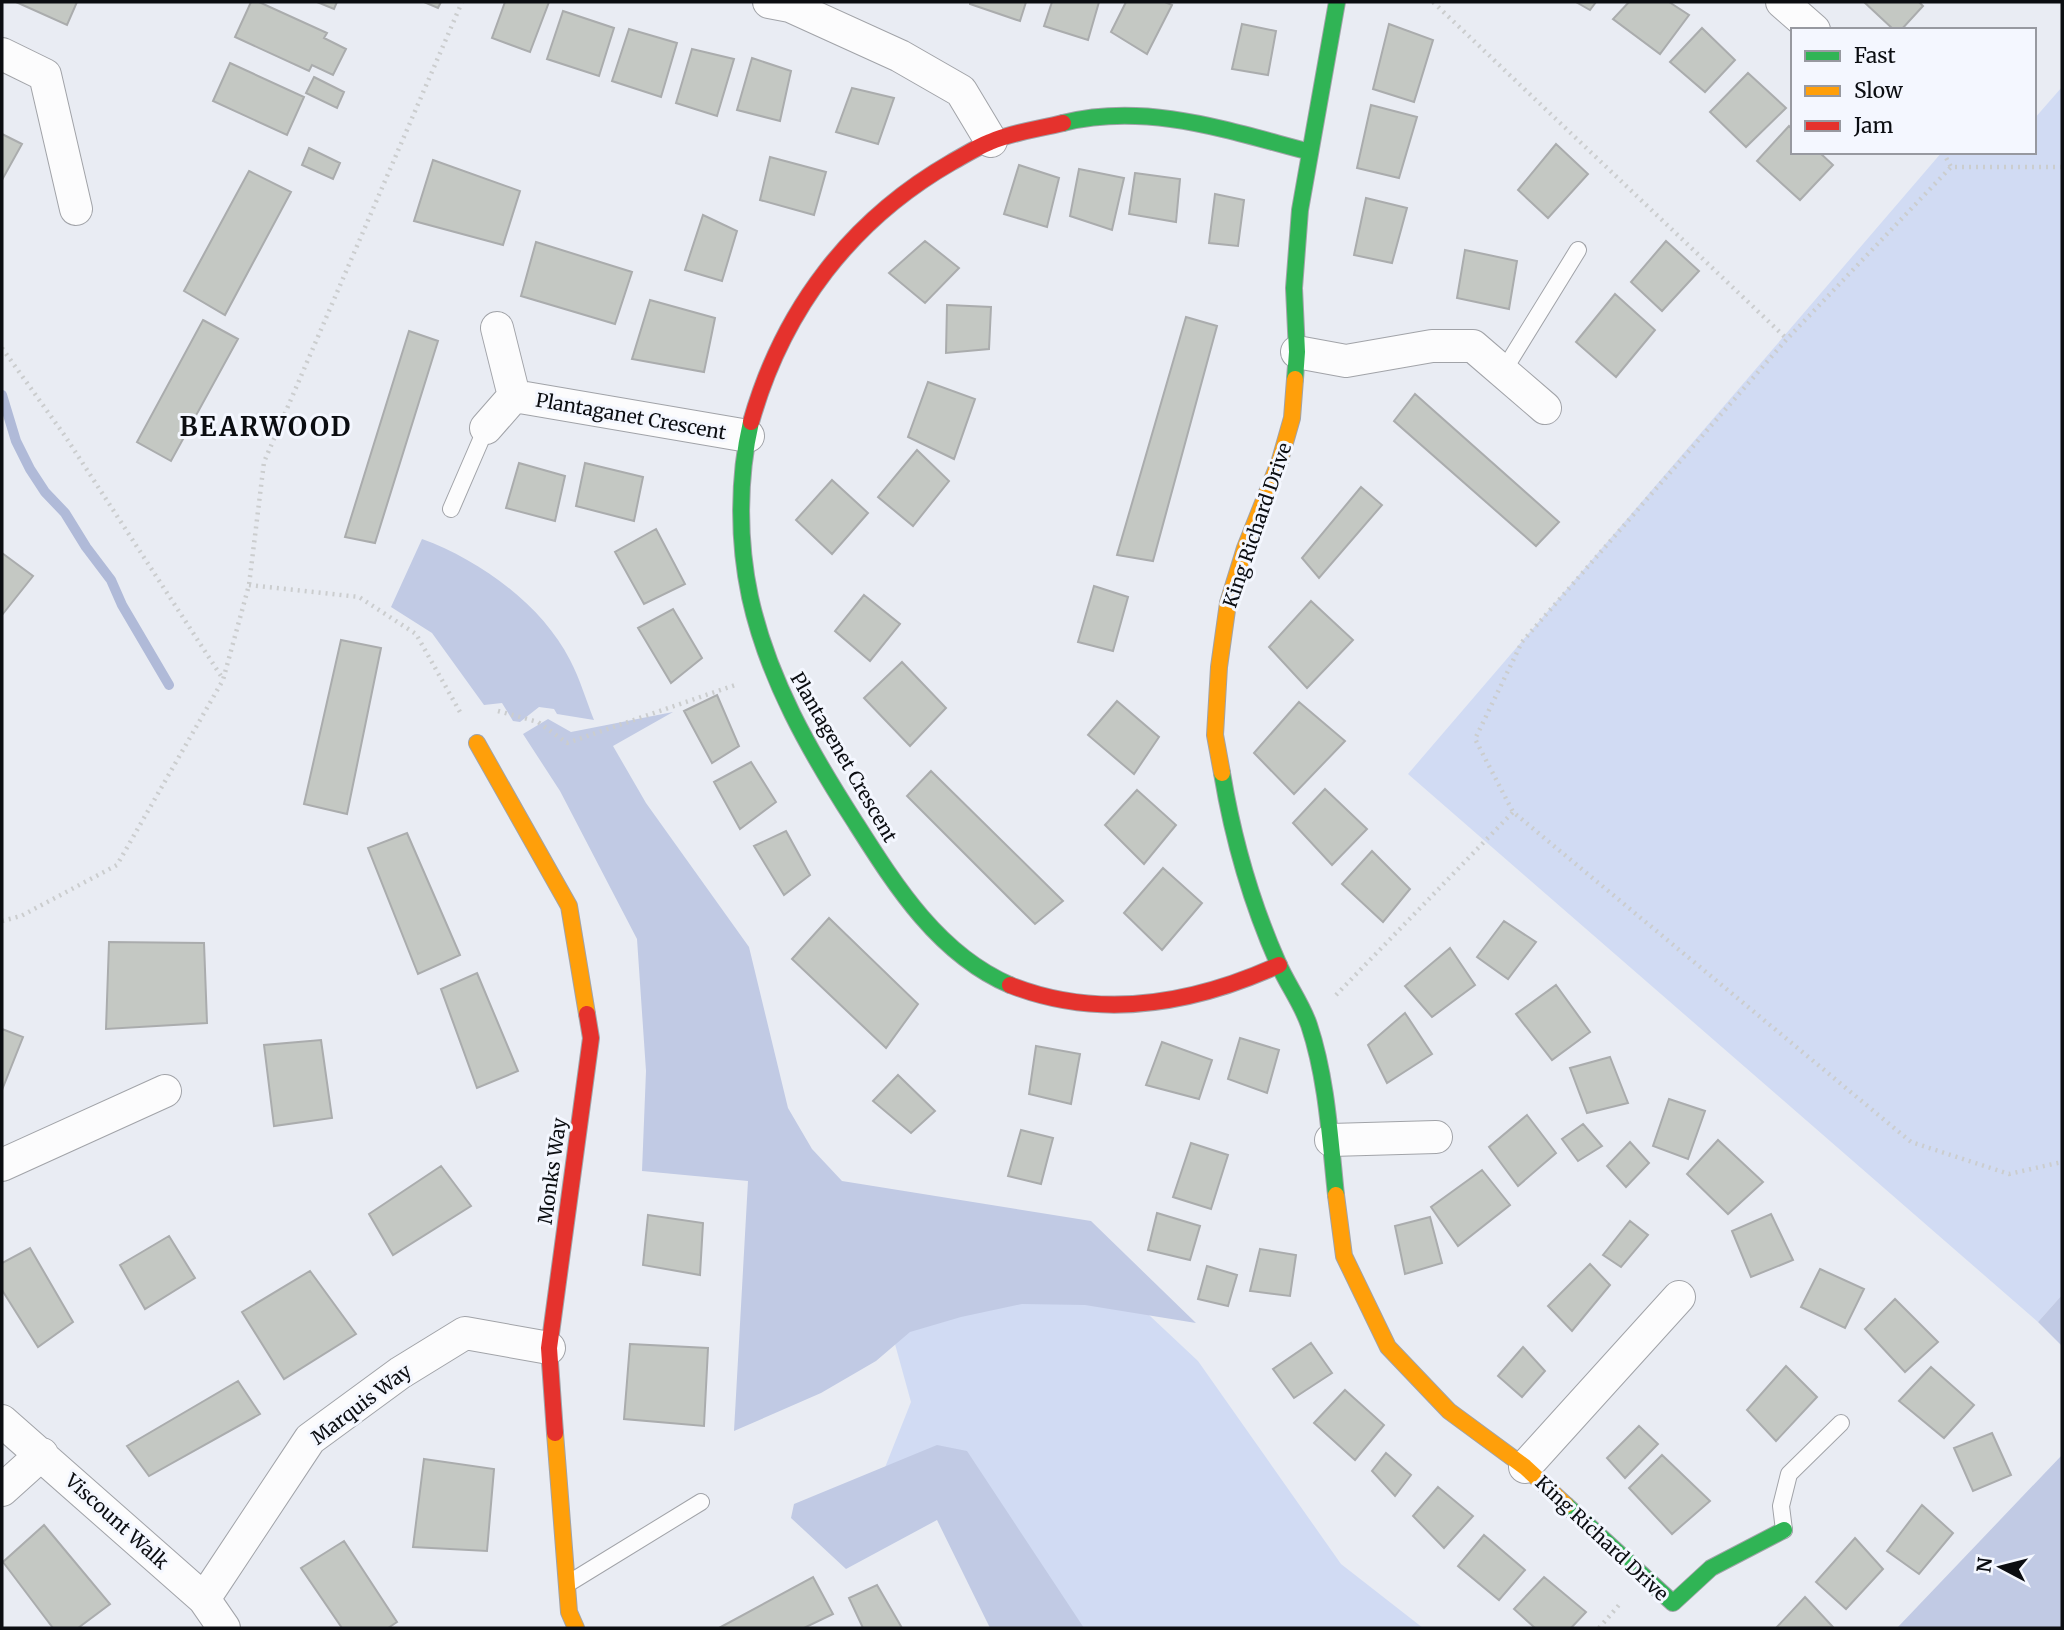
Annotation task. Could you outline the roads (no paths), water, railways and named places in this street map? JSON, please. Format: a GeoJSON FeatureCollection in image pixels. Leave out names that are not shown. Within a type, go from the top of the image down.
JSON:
{"type":"FeatureCollection","features":[{"type":"Feature","properties":{"kind":"street"},"geometry":{"type":"LineString","coordinates":[[769,2],[790,6],[888,50],[961,91],[991,141]]}},
{"type":"Feature","properties":{"kind":"street","name":"King Richard Drive"},"geometry":{"type":"LineString","coordinates":[[1337,2],[1300,210],[1294,288],[1297,352],[1292,418],[1280,460],[1245,548],[1228,603],[1219,667],[1215,735],[1229,815],[1254,904],[1279,965],[1309,1024],[1322,1078],[1344,1256],[1388,1347],[1449,1411],[1525,1467],[1673,1603],[1711,1568],[1784,1530]]}},
{"type":"Feature","properties":{"kind":"street"},"geometry":{"type":"LineString","coordinates":[[1782,2],[1812,28]]}},
{"type":"Feature","properties":{"kind":"street"},"geometry":{"type":"LineString","coordinates":[[2,54],[45,75],[76,209]]}},
{"type":"Feature","properties":{"kind":"street","name":"Plantagenet Crescent"},"geometry":{"type":"LineString","coordinates":[[1279,965],[1222,989],[1151,1004],[1110,1004],[1059,999],[1019,989],[982,970],[946,941],[898,890],[845,808],[771,672],[749,594],[743,498],[748,436],[762,391],[782,343],[808,293],[844,245],[879,212],[918,182],[991,141],[1106,115],[1166,118],[1310,152]]}},
{"type":"Feature","properties":{"kind":"street","name":"Plantaganet Crescent"},"geometry":{"type":"LineString","coordinates":[[497,328],[514,396]]}},
{"type":"Feature","properties":{"kind":"street"},"geometry":{"type":"LineString","coordinates":[[1297,352],[1346,361],[1432,346],[1473,346],[1545,408]]}},
{"type":"Feature","properties":{"kind":"street","name":"Plantaganet Crescent"},"geometry":{"type":"LineString","coordinates":[[514,396],[748,436]]}},
{"type":"Feature","properties":{"kind":"street","name":"Plantaganet Crescent"},"geometry":{"type":"LineString","coordinates":[[486,428],[514,396]]}},
{"type":"Feature","properties":{"kind":"street","name":"Monks Way"},"geometry":{"type":"LineString","coordinates":[[477,743],[569,906],[591,1038],[549,1348],[569,1612],[576,1628]]}},
{"type":"Feature","properties":{"kind":"street"},"geometry":{"type":"LineString","coordinates":[[2,1165],[165,1091]]}},
{"type":"Feature","properties":{"kind":"street"},"geometry":{"type":"LineString","coordinates":[[1331,1140],[1436,1137]]}},
{"type":"Feature","properties":{"kind":"street","name":"King Richard Drive"},"geometry":{"type":"LineString","coordinates":[[1525,1467],[1679,1297]]}},
{"type":"Feature","properties":{"kind":"street","name":"Marquis Way"},"geometry":{"type":"LineString","coordinates":[[204,1599],[310,1439],[389,1381],[465,1333],[549,1348]]}},
{"type":"Feature","properties":{"kind":"street","name":"Viscount Walk"},"geometry":{"type":"LineString","coordinates":[[2,1421],[204,1599],[224,1628]]}},
{"type":"Feature","properties":{"kind":"street"},"geometry":{"type":"LineString","coordinates":[[2,1490],[42,1454]]}},
{"type":"Feature","properties":{"kind":"lane"},"geometry":{"type":"LineString","coordinates":[[1504,370],[1578,250]]}},
{"type":"Feature","properties":{"kind":"lane"},"geometry":{"type":"LineString","coordinates":[[452,509],[486,428]]}},
{"type":"Feature","properties":{"kind":"lane"},"geometry":{"type":"LineString","coordinates":[[1784,1530],[1781,1506],[1789,1474],[1841,1423]]}},
{"type":"Feature","properties":{"kind":"lane"},"geometry":{"type":"LineString","coordinates":[[567,1584],[701,1502]]}},
{"type":"Feature","properties":{"kind":"waterway"},"geometry":{"type":"LineString","coordinates":[[2,395],[16,441],[30,469],[45,492],[65,513],[111,580],[122,605],[169,685]]}},
{"type":"Feature","properties":{"kind":"district","name":"BEARWOOD"},"geometry":{"type":"Point","coordinates":[266,427]}}]}
